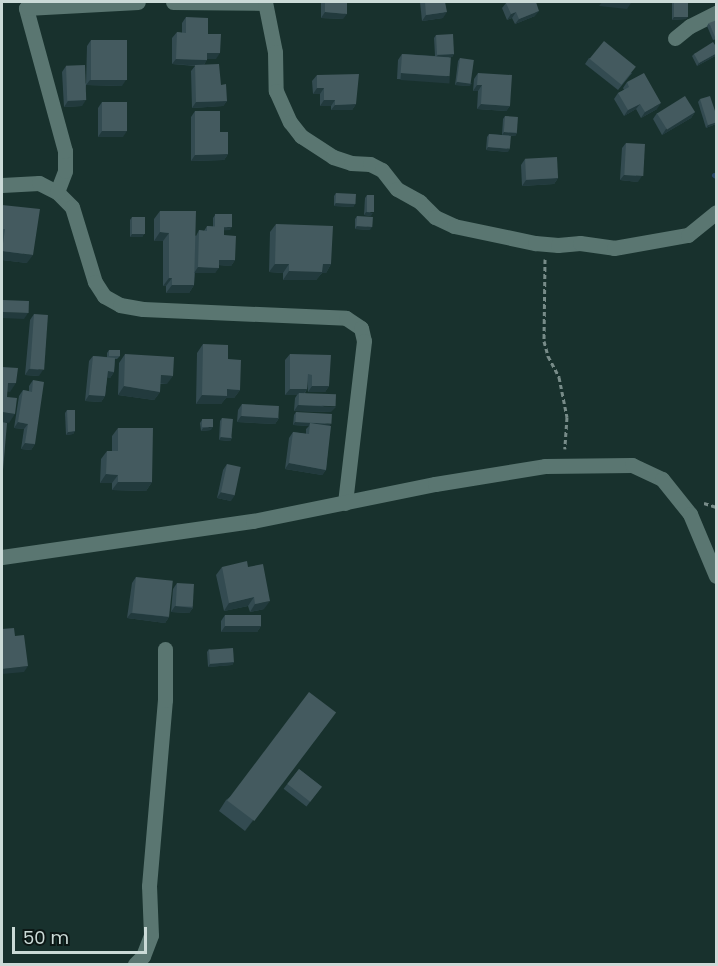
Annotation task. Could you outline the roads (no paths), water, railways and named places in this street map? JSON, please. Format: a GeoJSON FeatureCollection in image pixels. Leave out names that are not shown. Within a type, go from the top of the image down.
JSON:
{"type":"FeatureCollection","features":[{"type":"Feature","properties":{"kind":"street"},"geometry":{"type":"LineString","coordinates":[[57,192],[65,171],[65,151],[26,8],[138,2]]}},
{"type":"Feature","properties":{"kind":"street"},"geometry":{"type":"LineString","coordinates":[[173,2],[265,2],[274,52],[276,91],[290,122],[301,136],[333,157],[351,163],[370,164],[382,170],[397,189],[420,202],[435,217],[454,226],[545,244],[580,243],[614,248],[674,238],[698,229],[717,212]]}},
{"type":"Feature","properties":{"kind":"street"},"geometry":{"type":"LineString","coordinates":[[675,38],[690,26],[717,13]]}},
{"type":"Feature","properties":{"kind":"street"},"geometry":{"type":"LineString","coordinates":[[2,185],[39,183],[57,192],[72,207],[95,282],[104,296],[120,305],[143,309],[346,318],[361,328],[364,341],[345,503]]}},
{"type":"Feature","properties":{"kind":"street"},"geometry":{"type":"LineString","coordinates":[[2,558],[253,521],[435,484],[545,466],[632,465],[662,479],[690,514],[717,576]]}},
{"type":"Feature","properties":{"kind":"street"},"geometry":{"type":"LineString","coordinates":[[135,964],[143,956],[151,935],[149,886],[165,700],[165,649]]}}]}
